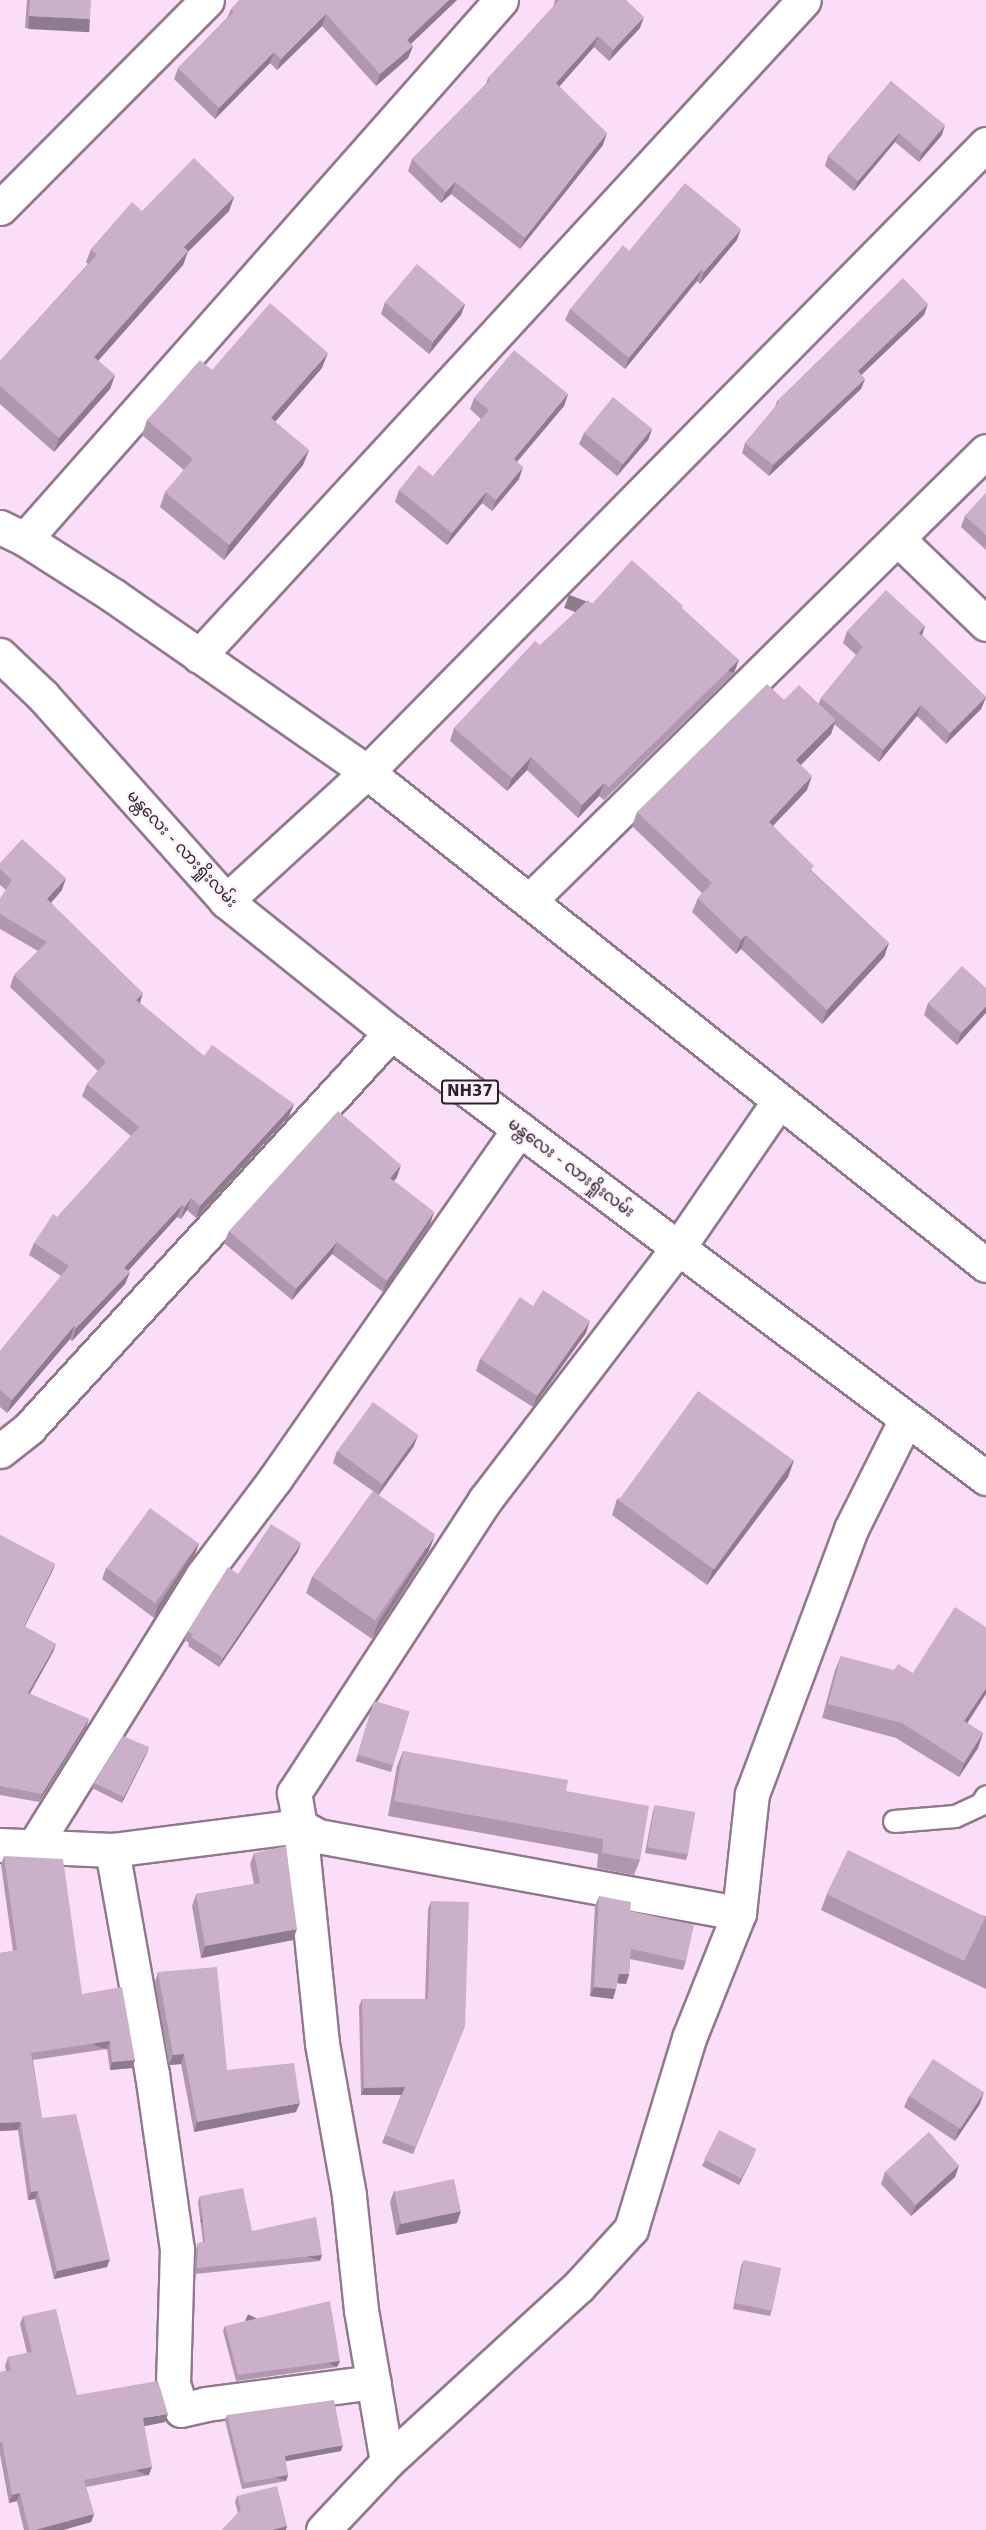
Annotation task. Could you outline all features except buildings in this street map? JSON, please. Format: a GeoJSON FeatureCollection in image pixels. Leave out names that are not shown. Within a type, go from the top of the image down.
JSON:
{"type":"FeatureCollection","features":[{"type":"Feature","properties":{"kind":"main road"},"geometry":{"type":"LineString","coordinates":[[0,208],[207,0]]}},
{"type":"Feature","properties":{"kind":"main road"},"geometry":{"type":"LineString","coordinates":[[501,0],[13,533],[199,656],[367,772],[986,1265]]}},
{"type":"Feature","properties":{"kind":"main road"},"geometry":{"type":"LineString","coordinates":[[199,656],[804,0]]}},
{"type":"Feature","properties":{"kind":"main road"},"geometry":{"type":"LineString","coordinates":[[226,901],[367,772],[986,144]]}},
{"type":"Feature","properties":{"kind":"main road"},"geometry":{"type":"LineString","coordinates":[[529,902],[986,451]]}},
{"type":"Feature","properties":{"kind":"main road"},"geometry":{"type":"LineString","coordinates":[[898,539],[986,624]]}},
{"type":"Feature","properties":{"kind":"main road","name":"မန္တလေး - လားရှိုးလမ်း"},"geometry":{"type":"LineString","coordinates":[[0,655],[43,696],[226,901],[391,1033],[986,1478]]}},
{"type":"Feature","properties":{"kind":"main road"},"geometry":{"type":"LineString","coordinates":[[0,1451],[29,1428],[391,1033]]}},
{"type":"Feature","properties":{"kind":"main road"},"geometry":{"type":"LineString","coordinates":[[387,2462],[361,2310],[349,2195],[322,2043],[300,1826],[294,1793],[485,1500],[678,1248],[780,1101]]}},
{"type":"Feature","properties":{"kind":"main road"},"geometry":{"type":"LineString","coordinates":[[34,1846],[202,1576],[275,1479],[519,1129]]}},
{"type":"Feature","properties":{"kind":"main road"},"geometry":{"type":"LineString","coordinates":[[323,2530],[387,2462],[579,2286],[631,2229],[645,2190],[689,2038],[739,1913],[752,1794],[851,1528],[906,1419]]}},
{"type":"Feature","properties":{"kind":"main road"},"geometry":{"type":"LineString","coordinates":[[0,1845],[112,1850],[300,1826],[318,1836],[739,1913]]}},
{"type":"Feature","properties":{"kind":"main road"},"geometry":{"type":"LineString","coordinates":[[112,1850],[152,2074],[177,2249],[173,2383],[181,2410],[206,2404],[374,2382]]}},
{"type":"Feature","properties":{"kind":"lane"},"geometry":{"type":"LineString","coordinates":[[894,1821],[955,1816],[981,1804],[986,1796]]}}]}
